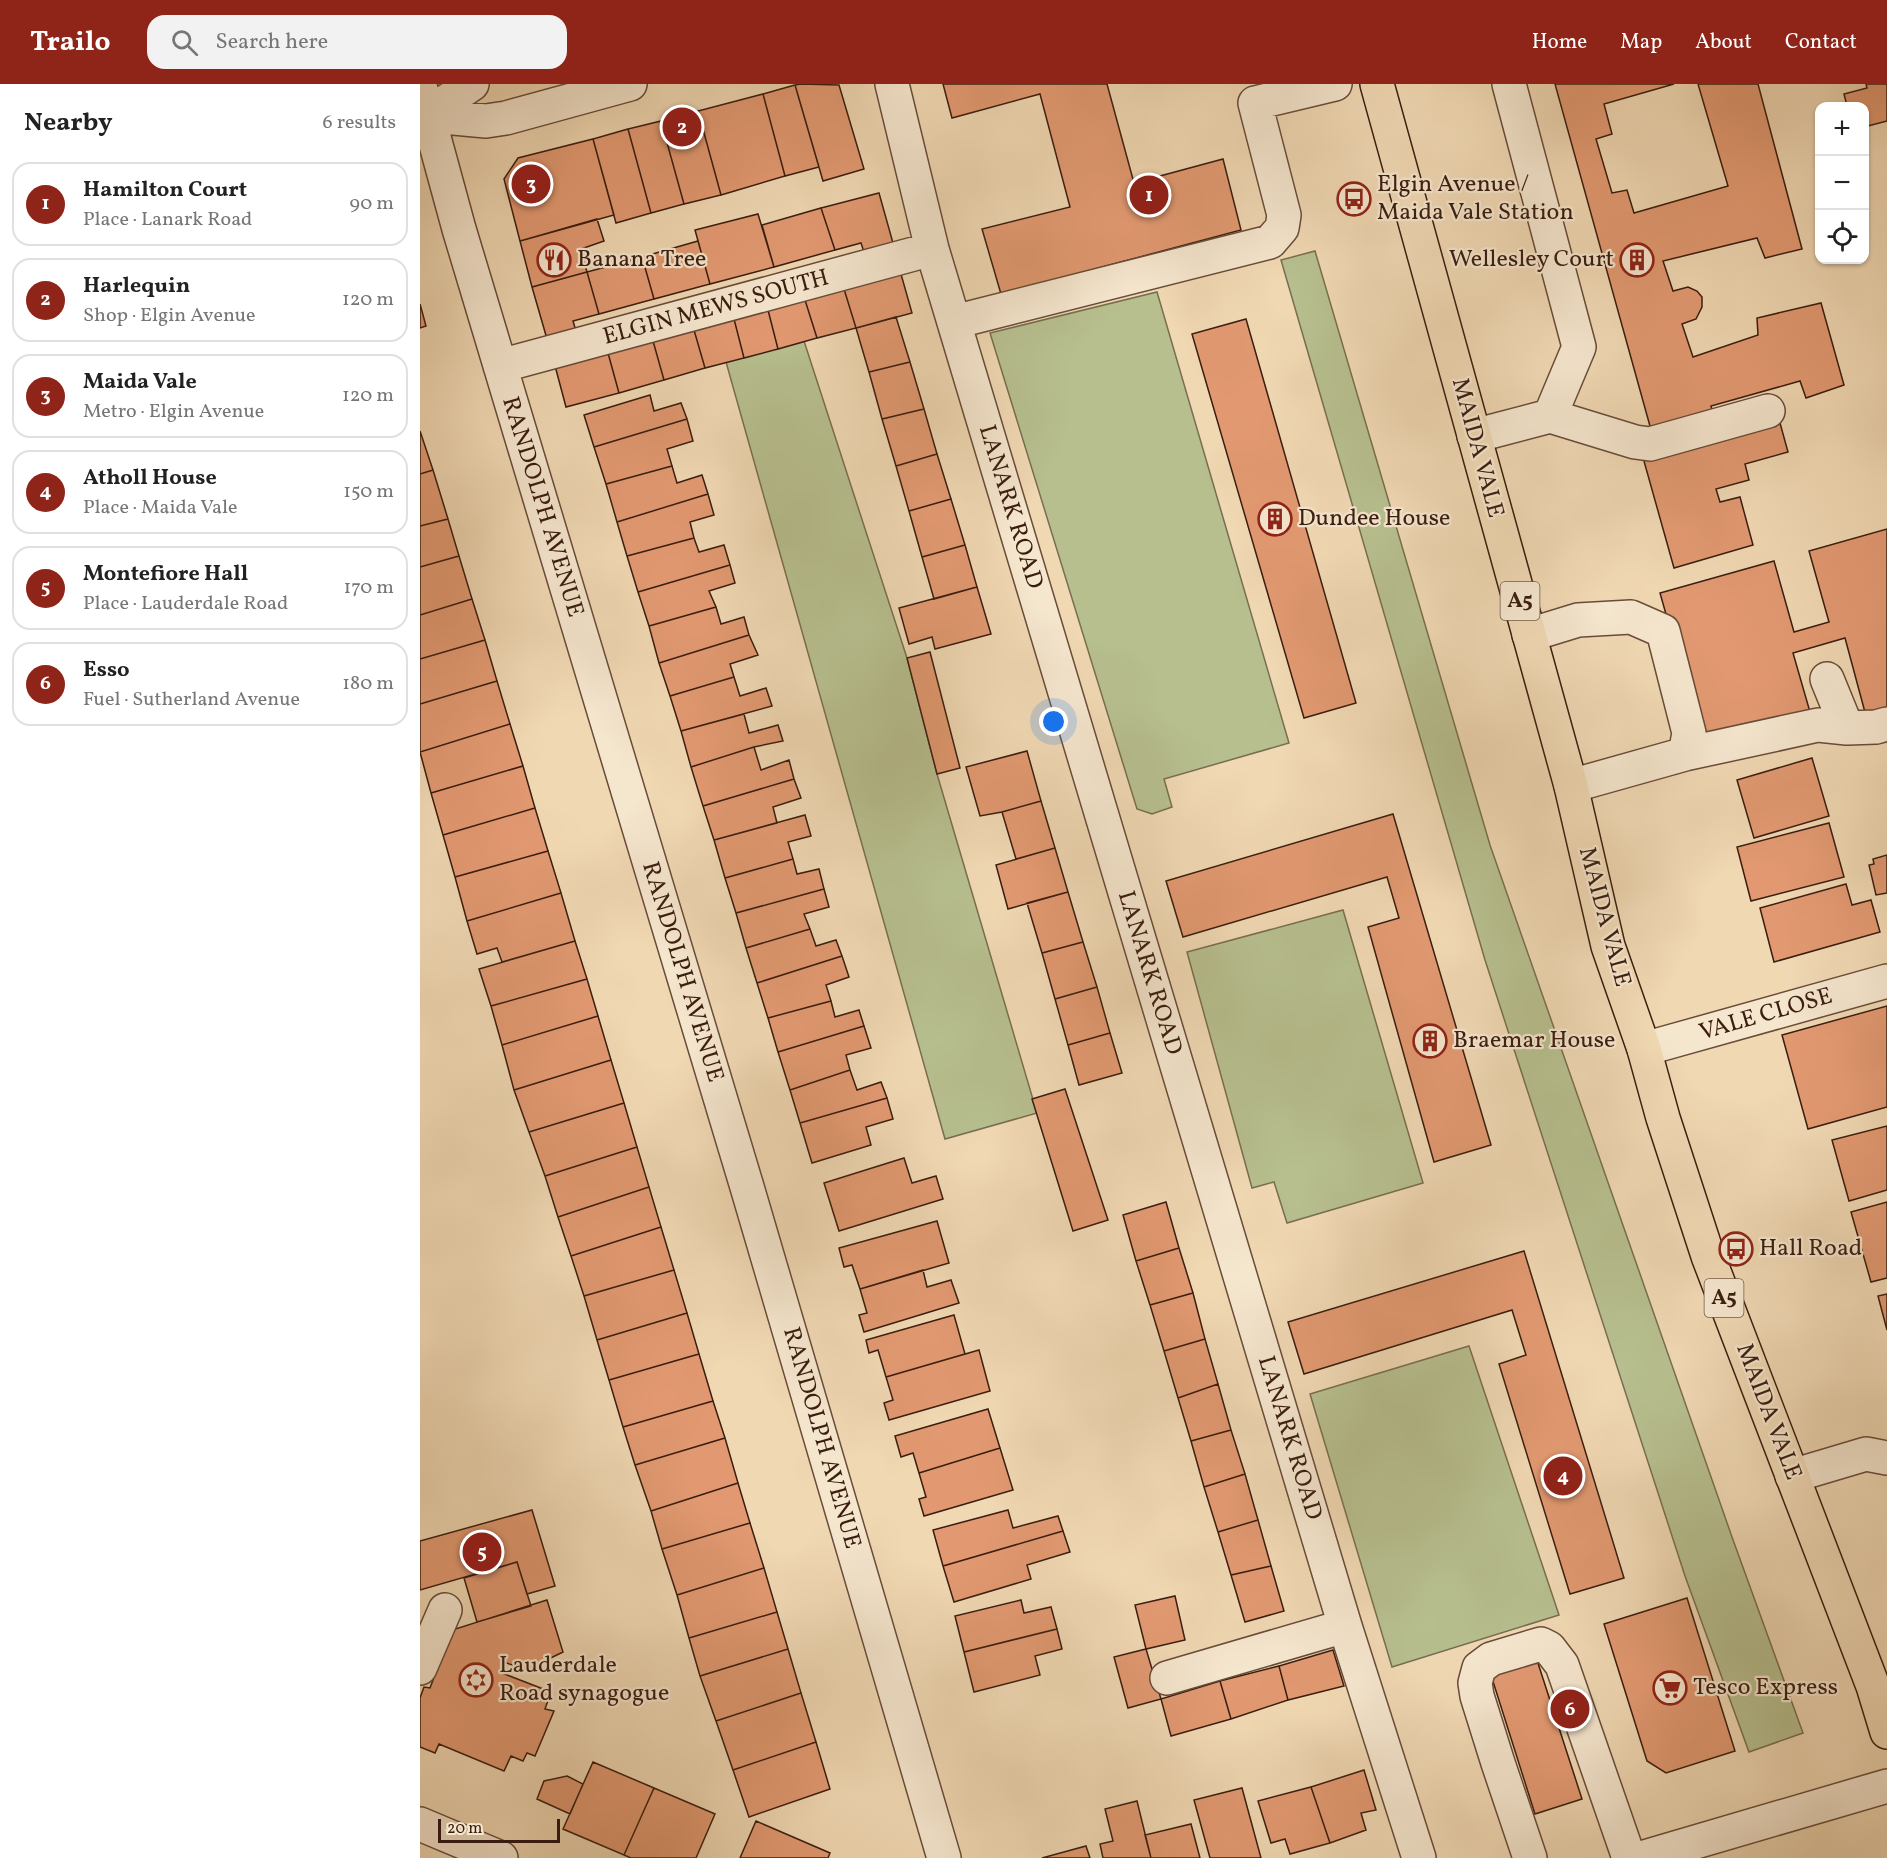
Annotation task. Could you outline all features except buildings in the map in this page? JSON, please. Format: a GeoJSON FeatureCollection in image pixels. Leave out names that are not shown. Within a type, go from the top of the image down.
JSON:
{"type":"FeatureCollection","features":[{"type":"Feature","properties":{"kind":"main road","name":"MAIDA VALE"},"geometry":{"type":"LineString","coordinates":[[1377,84],[1571,786],[1608,946],[1644,1049],[1663,1118],[1708,1256],[1792,1476],[1880,1683],[1887,1732]]}},
{"type":"Feature","properties":{"kind":"street"},"geometry":{"type":"LineString","coordinates":[[422,109],[471,84]]}},
{"type":"Feature","properties":{"kind":"street"},"geometry":{"type":"LineString","coordinates":[[422,109],[486,121],[506,118],[630,84]]}},
{"type":"Feature","properties":{"kind":"street","name":"LANARK ROAD"},"geometry":{"type":"LineString","coordinates":[[892,84],[932,249],[1345,1626],[1419,1858]]}},
{"type":"Feature","properties":{"kind":"street"},"geometry":{"type":"LineString","coordinates":[[954,322],[1270,242],[1282,228],[1284,215],[1256,103],[1335,84]]}},
{"type":"Feature","properties":{"kind":"street"},"geometry":{"type":"LineString","coordinates":[[1509,84],[1579,347],[1551,416]]}},
{"type":"Feature","properties":{"kind":"street","name":"RANDOLPH AVENUE"},"geometry":{"type":"LineString","coordinates":[[422,109],[750,1198],[944,1858]]}},
{"type":"Feature","properties":{"kind":"street","name":"ELGIN MEWS SOUTH"},"geometry":{"type":"LineString","coordinates":[[500,366],[932,249]]}},
{"type":"Feature","properties":{"kind":"street"},"geometry":{"type":"LineString","coordinates":[[1474,436],[1551,416],[1635,442],[1650,444],[1768,411]]}},
{"type":"Feature","properties":{"kind":"street"},"geometry":{"type":"LineString","coordinates":[[1529,634],[1578,620],[1631,617],[1663,631],[1689,733],[1685,754]]}},
{"type":"Feature","properties":{"kind":"street"},"geometry":{"type":"LineString","coordinates":[[1827,679],[1847,728]]}},
{"type":"Feature","properties":{"kind":"street"},"geometry":{"type":"LineString","coordinates":[[1571,786],[1685,754],[1818,725],[1847,728],[1876,727],[1887,724]]}},
{"type":"Feature","properties":{"kind":"street","name":"VALE CLOSE"},"geometry":{"type":"LineString","coordinates":[[1644,1049],[1887,981]]}},
{"type":"Feature","properties":{"kind":"street"},"geometry":{"type":"LineString","coordinates":[[1792,1476],[1866,1454],[1887,1458]]}},
{"type":"Feature","properties":{"kind":"street"},"geometry":{"type":"LineString","coordinates":[[420,1668],[445,1610]]}},
{"type":"Feature","properties":{"kind":"street"},"geometry":{"type":"LineString","coordinates":[[1167,1678],[1345,1626]]}},
{"type":"Feature","properties":{"kind":"street"},"geometry":{"type":"LineString","coordinates":[[1530,1858],[1498,1763],[1475,1683],[1479,1668],[1491,1659],[1541,1644],[1549,1648],[1556,1656],[1566,1673],[1629,1858]]}},
{"type":"Feature","properties":{"kind":"street"},"geometry":{"type":"LineString","coordinates":[[1641,1858],[1887,1786]]}},
{"type":"Feature","properties":{"kind":"street"},"geometry":{"type":"LineString","coordinates":[[420,1824],[501,1858]]}},
{"type":"Feature","properties":{"kind":"green space"},"geometry":{"type":"Polygon","coordinates":[[[1315,251],[1490,845],[1732,1537],[1803,1733],[1749,1752],[1685,1576],[1485,960],[1281,260],[1315,251]]]}},
{"type":"Feature","properties":{"kind":"green space"},"geometry":{"type":"Polygon","coordinates":[[[1157,292],[1289,743],[1164,779],[1172,807],[1152,814],[1137,809],[990,333],[1157,292]]]}},
{"type":"Feature","properties":{"kind":"green space"},"geometry":{"type":"Polygon","coordinates":[[[804,341],[907,658],[937,774],[1037,1113],[945,1139],[726,362],[804,341]]]}},
{"type":"Feature","properties":{"kind":"green space"},"geometry":{"type":"Polygon","coordinates":[[[1343,910],[1423,1183],[1287,1223],[1274,1182],[1252,1188],[1187,952],[1343,910]]]}},
{"type":"Feature","properties":{"kind":"green space"},"geometry":{"type":"Polygon","coordinates":[[[1469,1346],[1559,1615],[1392,1667],[1310,1394],[1469,1346]]]}},
{"type":"Feature","properties":{"kind":"place","name":"Harlequin"},"geometry":{"type":"Point","coordinates":[682,127]}},
{"type":"Feature","properties":{"kind":"place","name":"Maida Vale"},"geometry":{"type":"Point","coordinates":[531,184]}},
{"type":"Feature","properties":{"kind":"place","name":"Hamilton Court"},"geometry":{"type":"Point","coordinates":[1149,195]}},
{"type":"Feature","properties":{"kind":"place","name":"Elgin Avenue / Maida Vale Station"},"geometry":{"type":"Point","coordinates":[1354,199]}},
{"type":"Feature","properties":{"kind":"place","name":"Banana Tree"},"geometry":{"type":"Point","coordinates":[554,260]}},
{"type":"Feature","properties":{"kind":"place","name":"Wellesley Court"},"geometry":{"type":"Point","coordinates":[1637,260]}},
{"type":"Feature","properties":{"kind":"place","name":"Dundee House"},"geometry":{"type":"Point","coordinates":[1275,519]}},
{"type":"Feature","properties":{"kind":"place","name":"Braemar House"},"geometry":{"type":"Point","coordinates":[1430,1041]}},
{"type":"Feature","properties":{"kind":"place","name":"Hall Road"},"geometry":{"type":"Point","coordinates":[1736,1249]}},
{"type":"Feature","properties":{"kind":"place","name":"Atholl House"},"geometry":{"type":"Point","coordinates":[1563,1476]}},
{"type":"Feature","properties":{"kind":"place","name":"Montefiore Hall"},"geometry":{"type":"Point","coordinates":[482,1552]}},
{"type":"Feature","properties":{"kind":"place","name":"Lauderdale Road synagogue"},"geometry":{"type":"Point","coordinates":[476,1680]}},
{"type":"Feature","properties":{"kind":"place","name":"Tesco Express"},"geometry":{"type":"Point","coordinates":[1670,1688]}},
{"type":"Feature","properties":{"kind":"place","name":"Esso"},"geometry":{"type":"Point","coordinates":[1570,1709]}}]}
